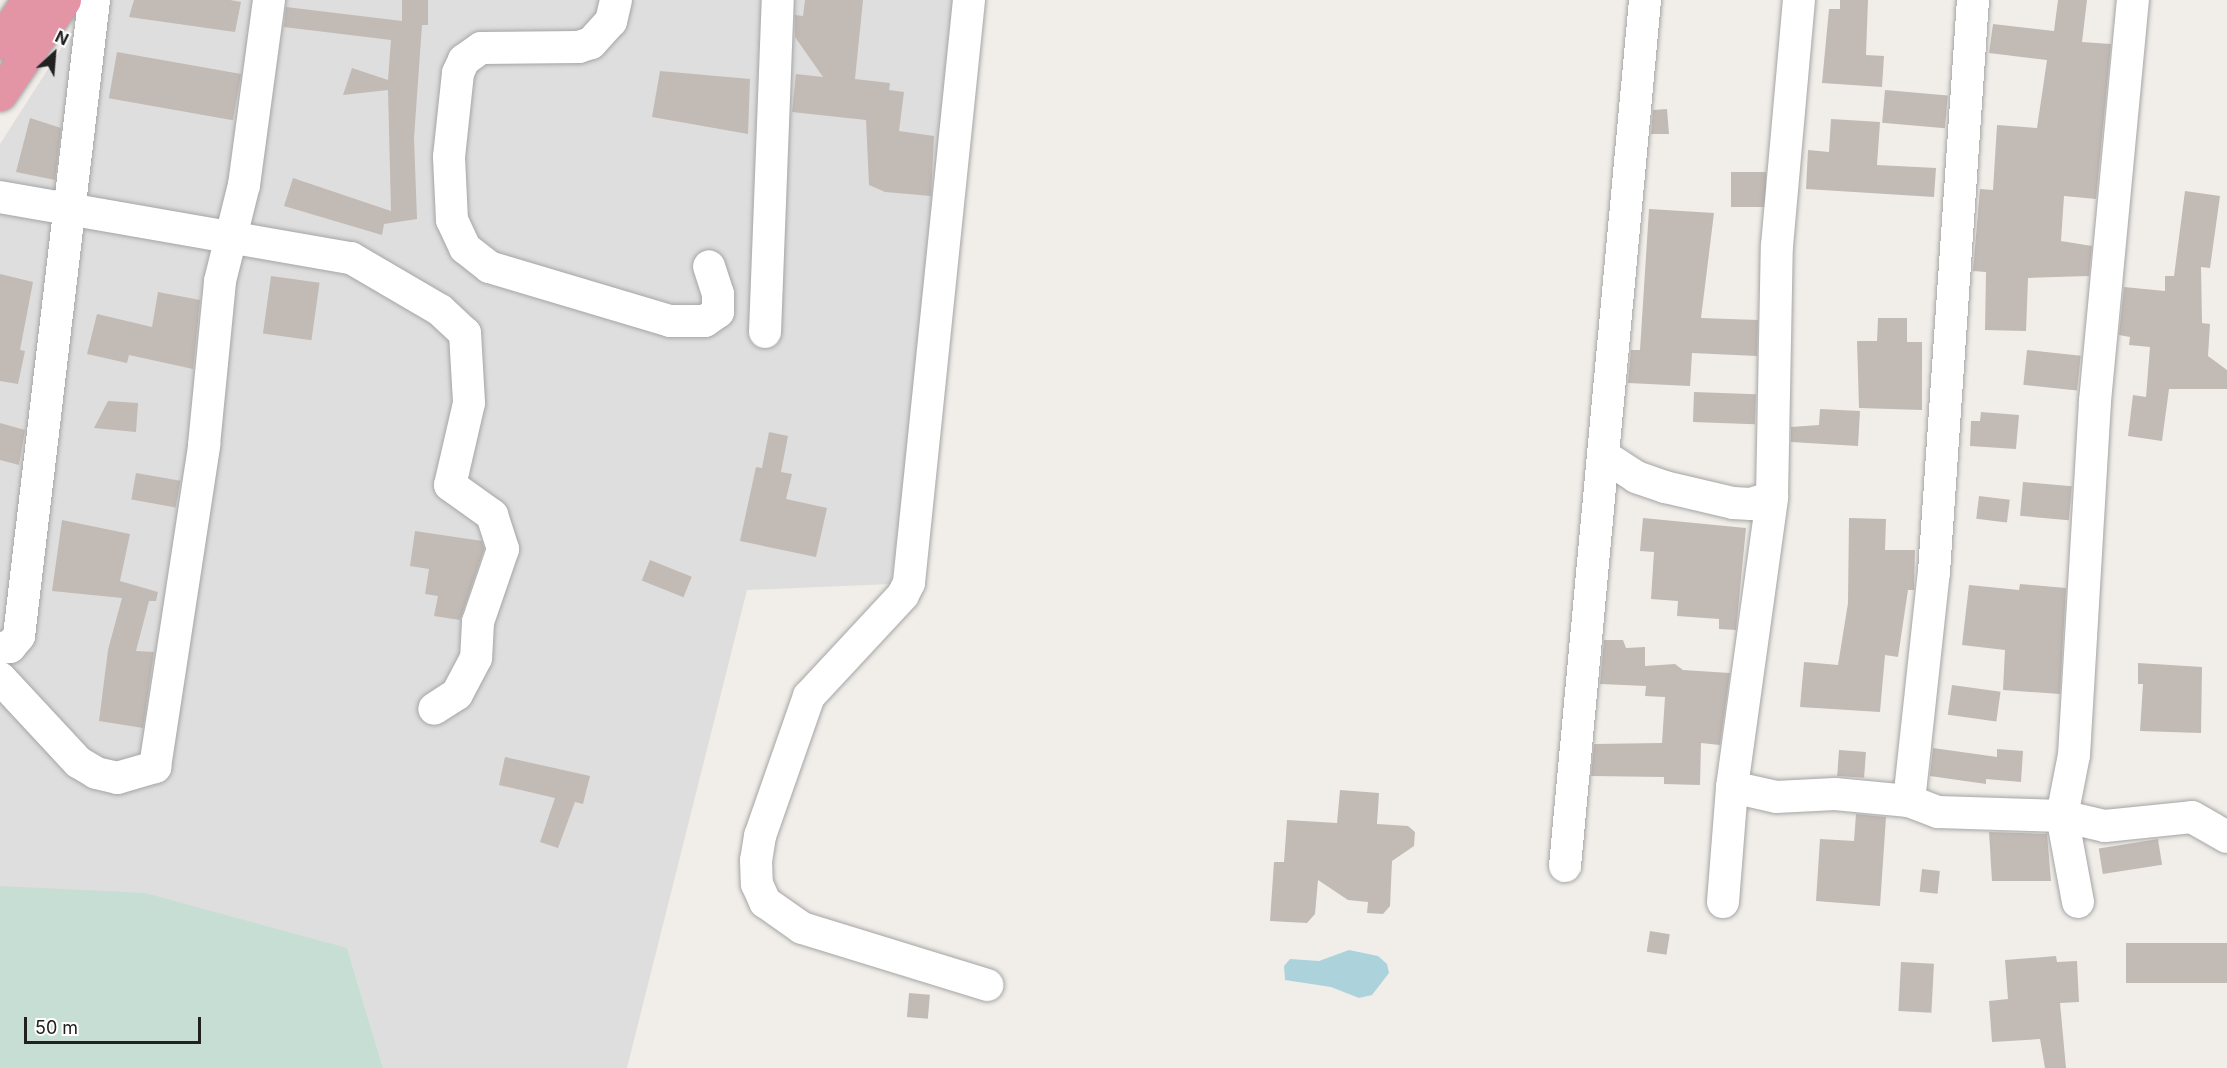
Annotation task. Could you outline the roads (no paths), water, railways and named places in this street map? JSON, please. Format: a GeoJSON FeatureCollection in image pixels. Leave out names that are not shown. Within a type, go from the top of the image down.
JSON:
{"type":"FeatureCollection","features":[{"type":"Feature","properties":{"kind":"highway"},"geometry":{"type":"LineString","coordinates":[[0,42],[28,0]]}},
{"type":"Feature","properties":{"kind":"highway"},"geometry":{"type":"LineString","coordinates":[[0,94],[64,0]]}},
{"type":"Feature","properties":{"kind":"street"},"geometry":{"type":"LineString","coordinates":[[0,648],[10,648],[19,636],[94,0]]}},
{"type":"Feature","properties":{"kind":"street"},"geometry":{"type":"LineString","coordinates":[[0,678],[78,762],[96,773],[117,778],[155,767],[204,445],[220,280],[244,185],[269,0]]}},
{"type":"Feature","properties":{"kind":"street"},"geometry":{"type":"LineString","coordinates":[[616,0],[611,21],[591,43],[579,47],[481,48],[464,60],[458,73],[449,157],[452,220],[465,248],[489,267],[670,321],[705,321],[718,312],[718,294],[709,266]]}},
{"type":"Feature","properties":{"kind":"street"},"geometry":{"type":"LineString","coordinates":[[765,332],[777,0]]}},
{"type":"Feature","properties":{"kind":"street"},"geometry":{"type":"LineString","coordinates":[[969,0],[909,583],[903,595],[809,696],[760,836],[756,860],[757,884],[765,902],[802,928],[987,985]]}},
{"type":"Feature","properties":{"kind":"street"},"geometry":{"type":"LineString","coordinates":[[1565,866],[1645,0]]}},
{"type":"Feature","properties":{"kind":"street"},"geometry":{"type":"LineString","coordinates":[[1723,902],[1732,787],[1772,497],[1777,246],[1799,0]]}},
{"type":"Feature","properties":{"kind":"street"},"geometry":{"type":"LineString","coordinates":[[1909,801],[1935,572],[1972,0]]}},
{"type":"Feature","properties":{"kind":"street"},"geometry":{"type":"LineString","coordinates":[[2078,902],[2062,816],[2074,755],[2095,401],[2133,0]]}},
{"type":"Feature","properties":{"kind":"street"},"geometry":{"type":"LineString","coordinates":[[0,197],[351,258],[440,310],[465,333],[469,403],[450,484],[492,515],[503,549],[478,622],[476,658],[457,694],[434,709]]}},
{"type":"Feature","properties":{"kind":"street"},"geometry":{"type":"LineString","coordinates":[[1604,456],[1636,477],[1665,487],[1733,503],[1772,497]]}},
{"type":"Feature","properties":{"kind":"street"},"geometry":{"type":"LineString","coordinates":[[1732,787],[1776,797],[1835,794],[1909,801],[1938,812],[2062,816],[2105,826],[2193,817],[2227,837]]}},
{"type":"Feature","properties":{"kind":"water"},"geometry":{"type":"Polygon","coordinates":[[[1349,950],[1378,956],[1387,964],[1389,973],[1372,995],[1359,998],[1331,987],[1285,980],[1284,966],[1290,959],[1319,961],[1349,950]]]}}]}
